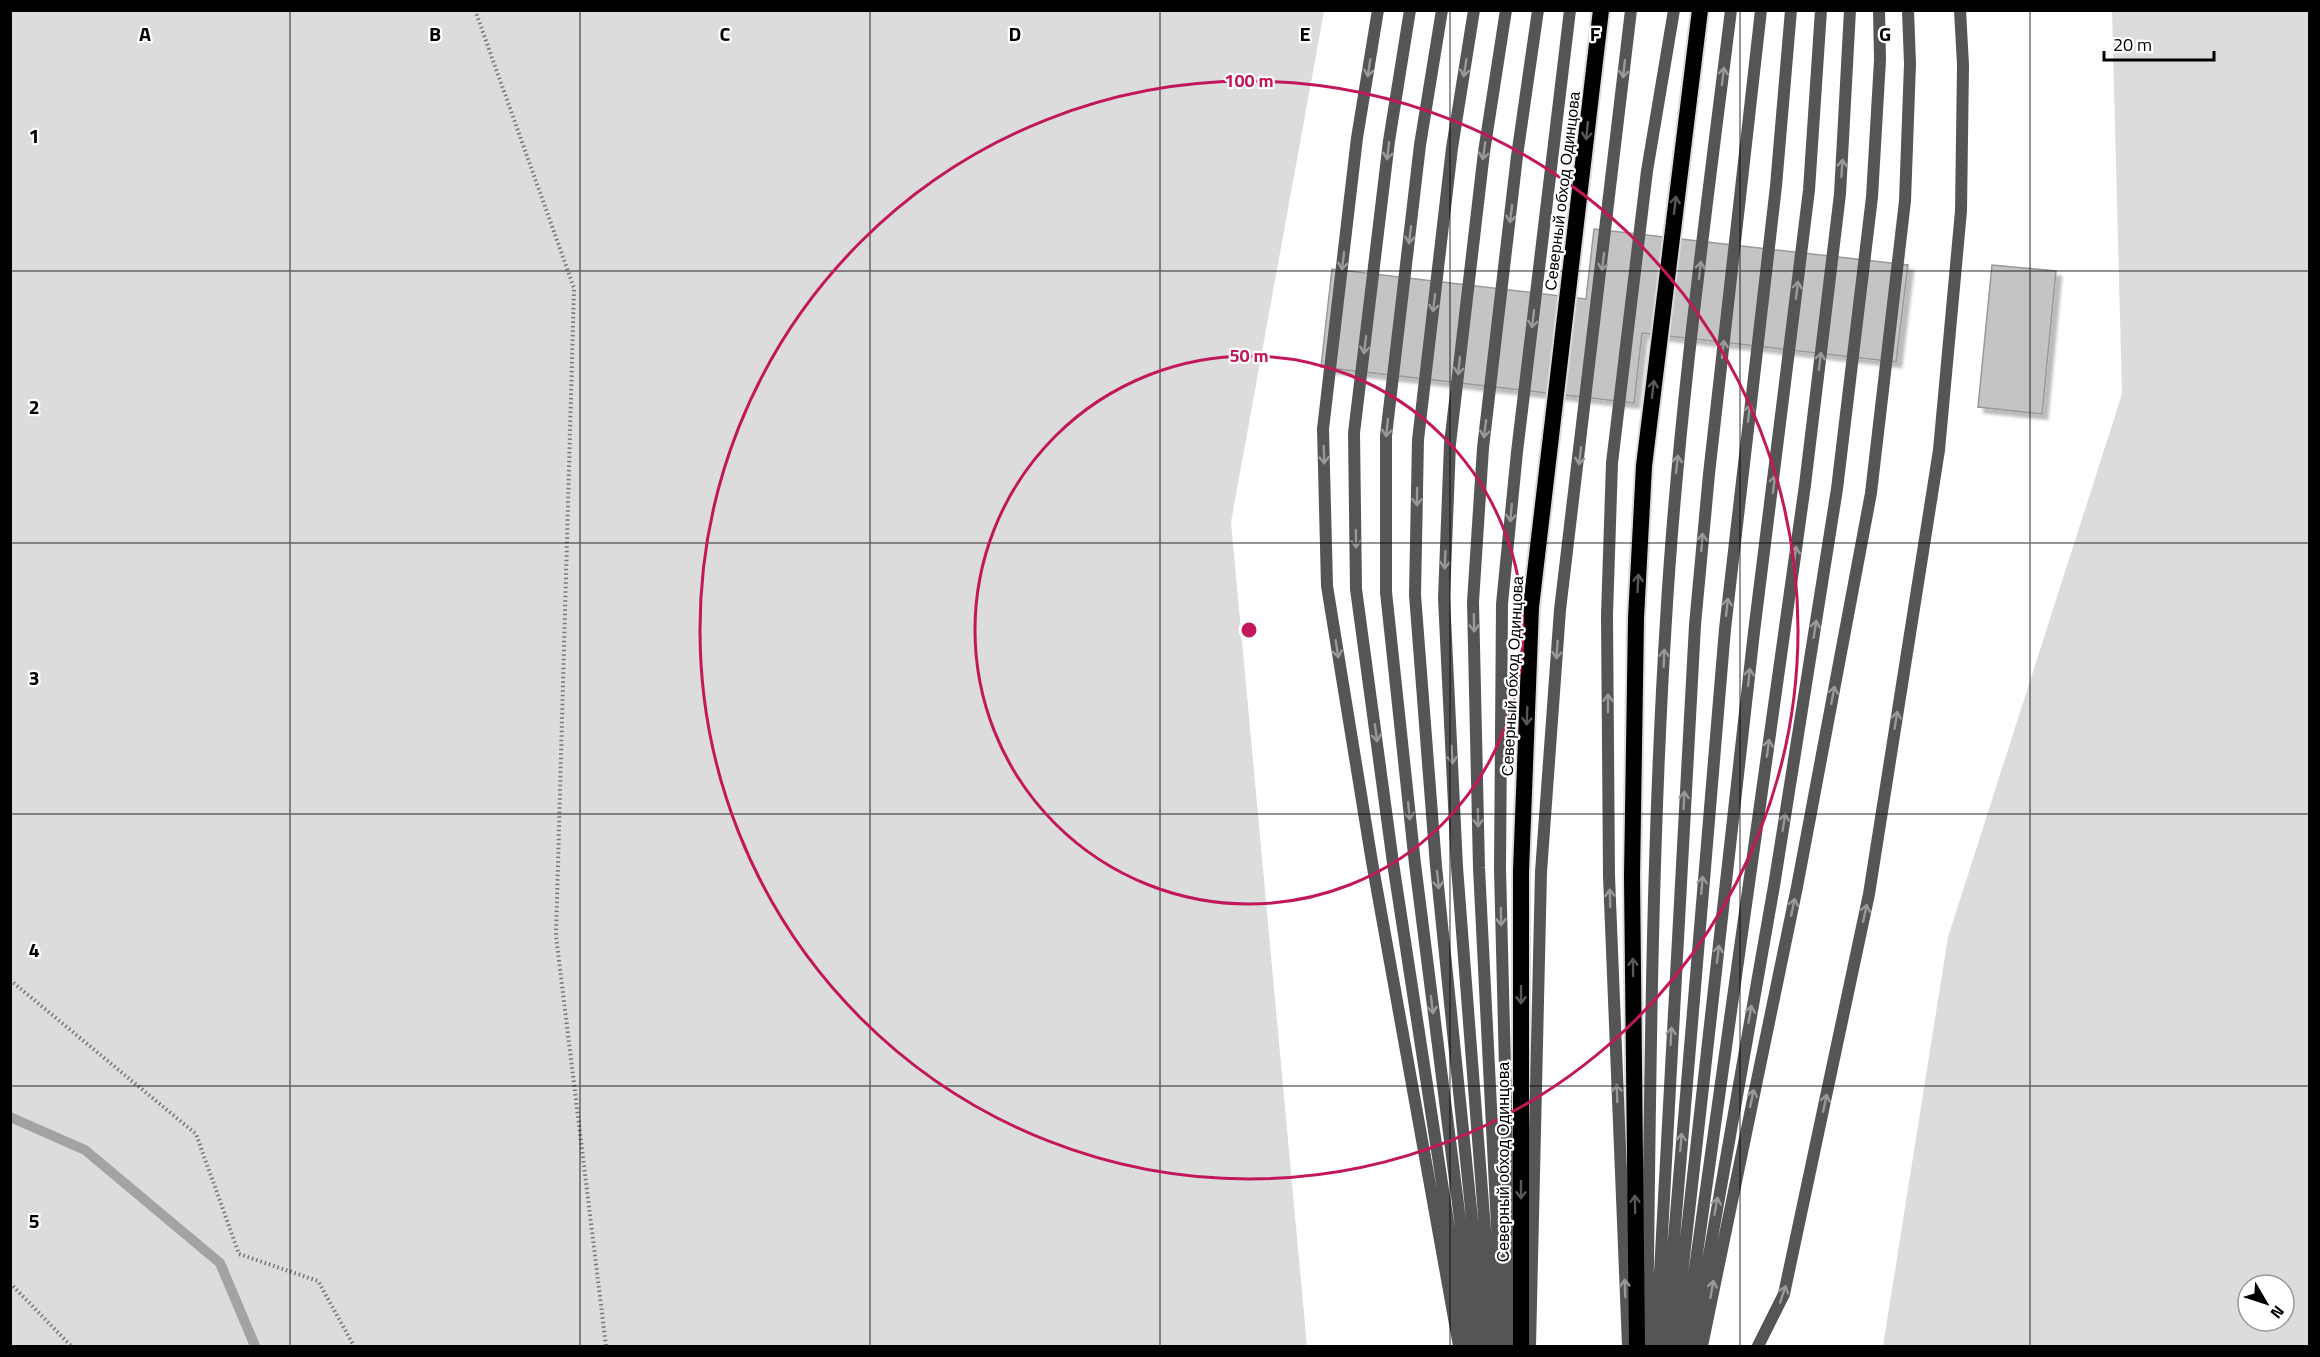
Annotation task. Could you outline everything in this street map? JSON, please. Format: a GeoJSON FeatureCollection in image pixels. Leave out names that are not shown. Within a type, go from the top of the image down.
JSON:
{"type":"FeatureCollection","features":[{"type":"Feature","properties":{"kind":"highway","name":"Северный обход Одинцова"},"geometry":{"type":"LineString","coordinates":[[1521,1347],[1521,871],[1531,607],[1601,10]]}},
{"type":"Feature","properties":{"kind":"highway"},"geometry":{"type":"LineString","coordinates":[[1637,1347],[1632,889],[1636,618],[1644,466],[1700,10]]}},
{"type":"Feature","properties":{"kind":"lane"},"geometry":{"type":"LineString","coordinates":[[1378,10],[1357,138],[1323,429],[1327,586],[1372,862],[1459,1347]]}},
{"type":"Feature","properties":{"kind":"lane"},"geometry":{"type":"LineString","coordinates":[[1410,10],[1389,141],[1354,433],[1356,589],[1394,863],[1467,1347]]}},
{"type":"Feature","properties":{"kind":"lane"},"geometry":{"type":"LineString","coordinates":[[1442,10],[1420,145],[1386,436],[1386,592],[1414,864],[1476,1347]]}},
{"type":"Feature","properties":{"kind":"lane"},"geometry":{"type":"LineString","coordinates":[[1474,10],[1452,148],[1418,440],[1415,595],[1436,866],[1485,1347]]}},
{"type":"Feature","properties":{"kind":"lane"},"geometry":{"type":"LineString","coordinates":[[1494,1347],[1457,867],[1444,598],[1450,444],[1484,152],[1506,10]]}},
{"type":"Feature","properties":{"kind":"lane"},"geometry":{"type":"LineString","coordinates":[[1503,1347],[1479,868],[1473,602],[1483,448],[1517,156],[1538,10]]}},
{"type":"Feature","properties":{"kind":"lane"},"geometry":{"type":"LineString","coordinates":[[1512,1347],[1500,869],[1502,604],[1517,452],[1570,10]]}},
{"type":"Feature","properties":{"kind":"lane"},"geometry":{"type":"LineString","coordinates":[[1530,1347],[1540,872],[1560,610],[1631,10]]}},
{"type":"Feature","properties":{"kind":"lane"},"geometry":{"type":"LineString","coordinates":[[1628,1347],[1609,876],[1607,603],[1612,463],[1647,171],[1674,10]]}},
{"type":"Feature","properties":{"kind":"lane"},"geometry":{"type":"LineString","coordinates":[[1647,1347],[1656,879],[1665,621],[1676,470],[1731,10]]}},
{"type":"Feature","properties":{"kind":"lane"},"geometry":{"type":"LineString","coordinates":[[1656,1347],[1695,625],[1709,474],[1761,10]]}},
{"type":"Feature","properties":{"kind":"lane"},"geometry":{"type":"LineString","coordinates":[[1665,1347],[1725,629],[1776,186],[1791,10]]}},
{"type":"Feature","properties":{"kind":"lane"},"geometry":{"type":"LineString","coordinates":[[1674,1347],[1754,632],[1809,190],[1821,10]]}},
{"type":"Feature","properties":{"kind":"lane"},"geometry":{"type":"LineString","coordinates":[[1684,1347],[1805,485],[1840,194],[1850,10]]}},
{"type":"Feature","properties":{"kind":"lane"},"geometry":{"type":"LineString","coordinates":[[1693,1347],[1774,886],[1838,489],[1872,197],[1880,60],[1879,10]]}},
{"type":"Feature","properties":{"kind":"lane"},"geometry":{"type":"LineString","coordinates":[[1702,1347],[1797,887],[1871,493],[1905,201],[1911,64],[1908,10]]}},
{"type":"Feature","properties":{"kind":"lane"},"geometry":{"type":"LineString","coordinates":[[1758,1347],[1784,1294],[1869,894],[1939,450],[1961,211],[1964,65],[1960,10]]}},
{"type":"Feature","properties":{"kind":"path"},"geometry":{"type":"LineString","coordinates":[[475,10],[574,288],[556,936],[606,1347]]}},
{"type":"Feature","properties":{"kind":"path"},"geometry":{"type":"LineString","coordinates":[[10,980],[196,1134],[239,1254],[318,1281],[354,1347]]}},
{"type":"Feature","properties":{"kind":"path"},"geometry":{"type":"LineString","coordinates":[[10,1283],[71,1347]]}},
{"type":"Feature","properties":{"kind":"shaded area"},"geometry":{"type":"Polygon","coordinates":[[[10,11],[1324,11],[1231,522],[1307,1346],[11,1346],[10,11]]]}},
{"type":"Feature","properties":{"kind":"shaded area"},"geometry":{"type":"Polygon","coordinates":[[[2112,11],[2309,11],[2309,1346],[1883,1346],[1948,937],[2122,394],[2112,11]]]}},
{"type":"Feature","properties":{"kind":"building"},"geometry":{"type":"Polygon","coordinates":[[[1594,229],[1908,265],[1896,362],[1642,333],[1634,403],[1321,367],[1332,269],[1586,299],[1594,229]]]}},
{"type":"Feature","properties":{"kind":"building"},"geometry":{"type":"Polygon","coordinates":[[[1992,265],[2056,271],[2042,414],[1978,407],[1992,265]]]}},
{"type":"Feature","properties":{"kind":"waterway"},"geometry":{"type":"LineString","coordinates":[[10,1117],[85,1150],[220,1263],[255,1346]]}}]}
